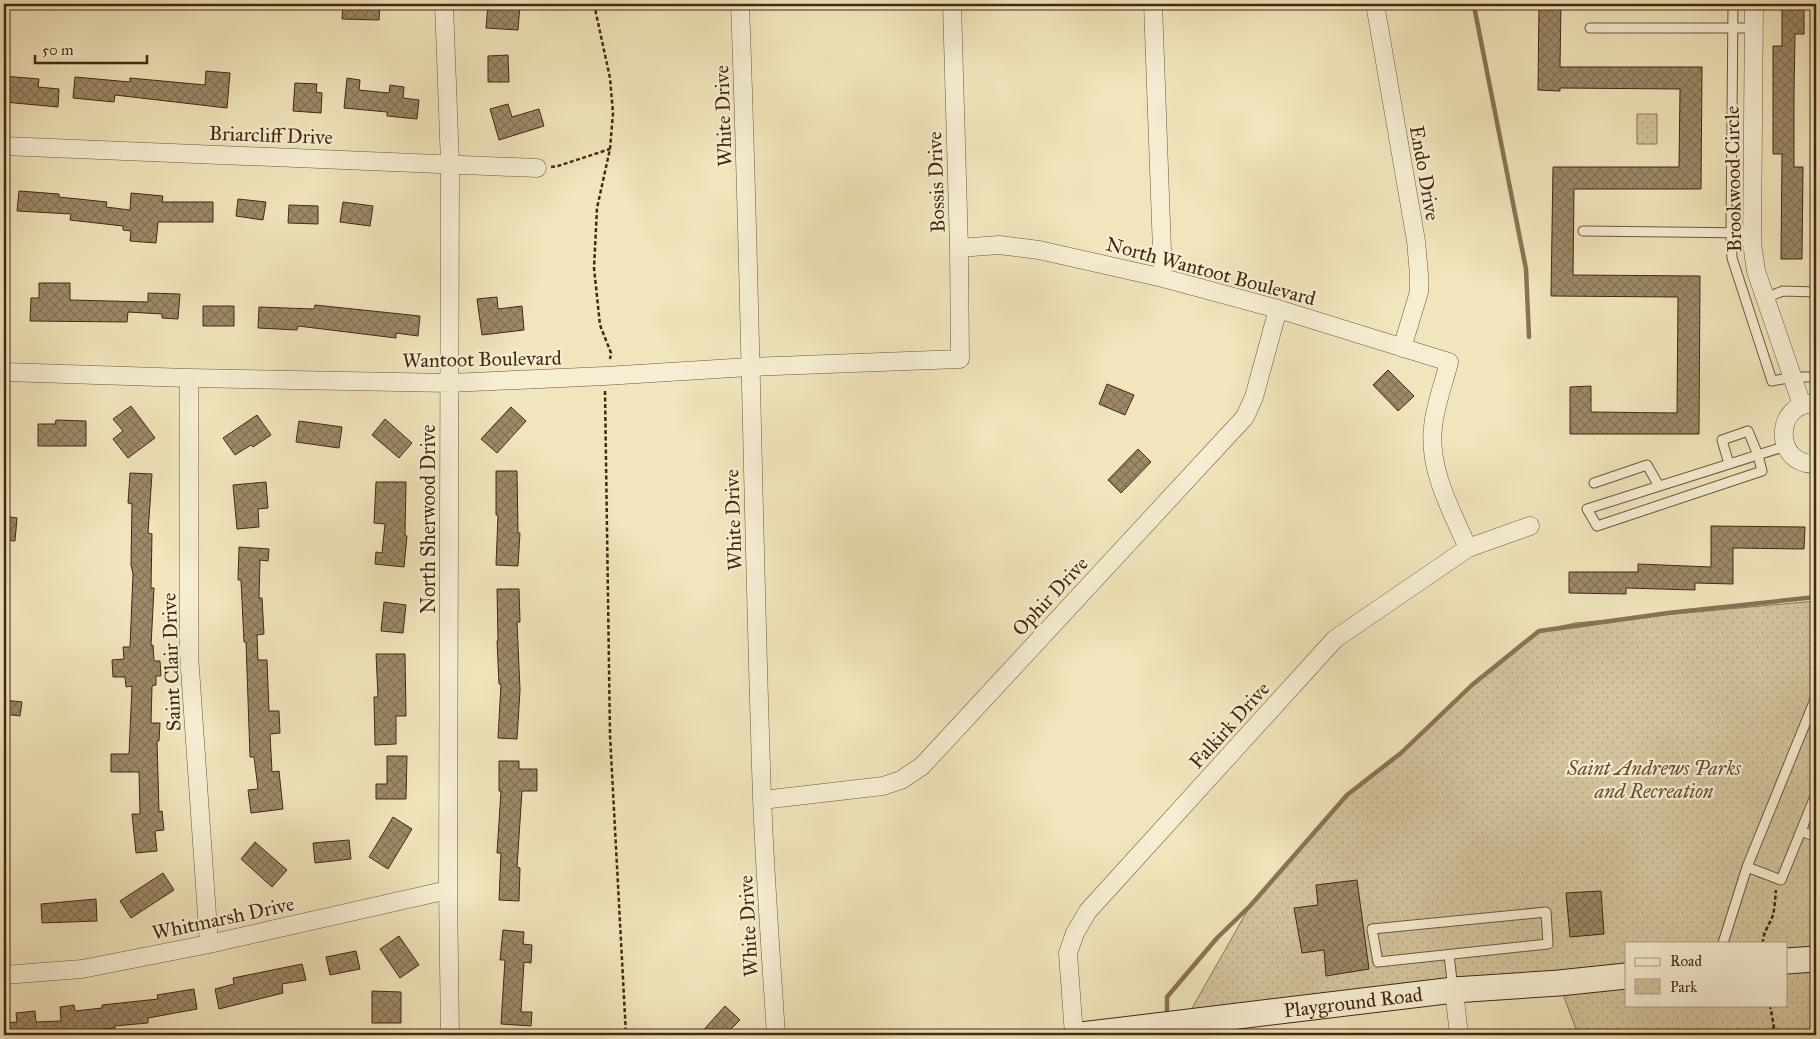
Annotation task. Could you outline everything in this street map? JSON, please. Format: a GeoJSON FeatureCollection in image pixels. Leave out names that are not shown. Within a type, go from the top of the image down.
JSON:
{"type":"FeatureCollection","features":[{"type":"Feature","properties":{"kind":"main road"},"geometry":{"type":"LineString","coordinates":[[1788,961],[1816,959]]}},
{"type":"Feature","properties":{"kind":"main road","name":"Playground Road"},"geometry":{"type":"LineString","coordinates":[[1081,1035],[1183,1029],[1454,990],[1560,983],[1625,976]]}},
{"type":"Feature","properties":{"kind":"street","name":"North Sherwood Drive"},"geometry":{"type":"LineString","coordinates":[[444,4],[450,164],[448,890],[450,1035]]}},
{"type":"Feature","properties":{"kind":"street","name":"White Drive"},"geometry":{"type":"LineString","coordinates":[[740,4],[746,150],[749,367],[762,800],[776,1035]]}},
{"type":"Feature","properties":{"kind":"street","name":"Bossis Drive"},"geometry":{"type":"LineString","coordinates":[[952,4],[959,248],[960,359]]}},
{"type":"Feature","properties":{"kind":"street"},"geometry":{"type":"LineString","coordinates":[[1153,4],[1163,278]]}},
{"type":"Feature","properties":{"kind":"street","name":"Endo Drive"},"geometry":{"type":"LineString","coordinates":[[1375,4],[1416,241],[1419,274],[1419,292],[1402,348]]}},
{"type":"Feature","properties":{"kind":"street","name":"Brookwood Circle"},"geometry":{"type":"LineString","coordinates":[[1754,4],[1752,233],[1756,271],[1793,377],[1809,404]]}},
{"type":"Feature","properties":{"kind":"street","name":"Briarcliff Drive"},"geometry":{"type":"LineString","coordinates":[[4,146],[537,168]]}},
{"type":"Feature","properties":{"kind":"street","name":"North Wantoot Boulevard"},"geometry":{"type":"LineString","coordinates":[[959,248],[999,245],[1039,250],[1163,278],[1278,309],[1448,362],[1433,427],[1434,464],[1446,498],[1468,548]]}},
{"type":"Feature","properties":{"kind":"street","name":"Ophir Drive"},"geometry":{"type":"LineString","coordinates":[[762,800],[883,786],[901,780],[922,766],[1245,418],[1254,397],[1278,309]]}},
{"type":"Feature","properties":{"kind":"street","name":"Wantoot Boulevard"},"geometry":{"type":"LineString","coordinates":[[4,372],[450,383],[749,367],[960,359]]}},
{"type":"Feature","properties":{"kind":"street","name":"Saint Clair Drive"},"geometry":{"type":"LineString","coordinates":[[189,378],[189,654],[209,944]]}},
{"type":"Feature","properties":{"kind":"street"},"geometry":{"type":"LineString","coordinates":[[1809,404],[1794,410],[1784,427],[1783,436],[1791,455],[1810,465],[1816,464]]}},
{"type":"Feature","properties":{"kind":"street","name":"Falkirk Drive"},"geometry":{"type":"LineString","coordinates":[[1074,1035],[1068,953],[1075,932],[1088,912],[1335,639],[1468,548],[1530,526]]}},
{"type":"Feature","properties":{"kind":"street","name":"Whitmarsh Drive"},"geometry":{"type":"LineString","coordinates":[[4,975],[82,969],[209,944],[448,890]]}},
{"type":"Feature","properties":{"kind":"street"},"geometry":{"type":"LineString","coordinates":[[1454,990],[1459,1035]]}},
{"type":"Feature","properties":{"kind":"lane"},"geometry":{"type":"LineString","coordinates":[[1733,4],[1732,258],[1772,381],[1793,377],[1816,377]]}},
{"type":"Feature","properties":{"kind":"lane"},"geometry":{"type":"LineString","coordinates":[[1590,28],[1754,28]]}},
{"type":"Feature","properties":{"kind":"lane"},"geometry":{"type":"LineString","coordinates":[[1583,231],[1752,233]]}},
{"type":"Feature","properties":{"kind":"lane"},"geometry":{"type":"LineString","coordinates":[[1765,298],[1783,291],[1816,292]]}},
{"type":"Feature","properties":{"kind":"lane"},"geometry":{"type":"LineString","coordinates":[[1729,464],[1722,440],[1748,431],[1758,455],[1762,471],[1597,526],[1587,509],[1659,486],[1758,455],[1786,446]]}},
{"type":"Feature","properties":{"kind":"lane"},"geometry":{"type":"LineString","coordinates":[[1594,483],[1647,465],[1659,486]]}},
{"type":"Feature","properties":{"kind":"lane"},"geometry":{"type":"LineString","coordinates":[[1723,942],[1747,867],[1816,697]]}},
{"type":"Feature","properties":{"kind":"lane"},"geometry":{"type":"LineString","coordinates":[[1747,867],[1781,880],[1816,794]]}},
{"type":"Feature","properties":{"kind":"lane"},"geometry":{"type":"LineString","coordinates":[[1801,831],[1816,837]]}},
{"type":"Feature","properties":{"kind":"lane"},"geometry":{"type":"LineString","coordinates":[[1546,912],[1548,944],[1449,955],[1378,962],[1372,929],[1546,912]]}},
{"type":"Feature","properties":{"kind":"lane"},"geometry":{"type":"LineString","coordinates":[[1449,955],[1454,990]]}},
{"type":"Feature","properties":{"kind":"path"},"geometry":{"type":"LineString","coordinates":[[594,4],[610,78],[613,113],[610,149],[597,208],[594,268],[600,325],[611,353],[605,376],[610,734],[626,1035]]}},
{"type":"Feature","properties":{"kind":"path"},"geometry":{"type":"LineString","coordinates":[[537,168],[558,166],[610,149]]}},
{"type":"Feature","properties":{"kind":"path"},"geometry":{"type":"LineString","coordinates":[[1763,942],[1762,938],[1769,927],[1773,914],[1776,886]]}},
{"type":"Feature","properties":{"kind":"path"},"geometry":{"type":"LineString","coordinates":[[1770,1006],[1774,1027],[1785,1035]]}},
{"type":"Feature","properties":{"kind":"path"},"geometry":{"type":"LineString","coordinates":[[1761,1035],[1774,1027]]}},
{"type":"Feature","properties":{"kind":"green space"},"geometry":{"type":"Polygon","coordinates":[[[1637,114],[1657,114],[1657,144],[1637,144],[1637,114]]]}},
{"type":"Feature","properties":{"kind":"green space","name":"Saint Andrews Parks and Recreation"},"geometry":{"type":"Polygon","coordinates":[[[1816,601],[1816,1035],[1578,1035],[1559,983],[1183,1024],[1250,906],[1347,795],[1401,753],[1472,685],[1539,631],[1575,623],[1816,601]]]}},
{"type":"Feature","properties":{"kind":"building"},"geometry":{"type":"Polygon","coordinates":[[[343,4],[380,4],[379,20],[342,19],[343,4]]]}},
{"type":"Feature","properties":{"kind":"building"},"geometry":{"type":"Polygon","coordinates":[[[488,4],[520,4],[518,30],[486,28],[488,4]]]}},
{"type":"Feature","properties":{"kind":"building"},"geometry":{"type":"Polygon","coordinates":[[[1539,4],[1561,4],[1560,67],[1702,67],[1701,189],[1574,189],[1573,275],[1700,276],[1699,434],[1570,434],[1570,387],[1591,386],[1591,412],[1677,413],[1678,297],[1551,296],[1553,167],[1679,167],[1680,89],[1560,88],[1560,91],[1538,90],[1539,4]]]}},
{"type":"Feature","properties":{"kind":"building"},"geometry":{"type":"Polygon","coordinates":[[[1782,4],[1804,4],[1804,34],[1795,34],[1794,94],[1794,167],[1803,167],[1802,259],[1781,259],[1782,154],[1773,154],[1773,46],[1782,46],[1782,4]]]}},
{"type":"Feature","properties":{"kind":"building"},"geometry":{"type":"Polygon","coordinates":[[[508,55],[509,82],[488,82],[488,56],[508,55]]]}},
{"type":"Feature","properties":{"kind":"building"},"geometry":{"type":"Polygon","coordinates":[[[206,71],[230,73],[227,108],[115,95],[114,102],[73,98],[75,77],[130,82],[130,78],[205,85],[206,71]]]}},
{"type":"Feature","properties":{"kind":"building"},"geometry":{"type":"Polygon","coordinates":[[[4,76],[39,79],[38,87],[59,89],[58,107],[4,102],[4,76]]]}},
{"type":"Feature","properties":{"kind":"building"},"geometry":{"type":"Polygon","coordinates":[[[347,78],[360,80],[359,90],[389,93],[390,85],[404,87],[403,98],[419,100],[417,119],[387,116],[387,112],[344,108],[347,78]]]}},
{"type":"Feature","properties":{"kind":"building"},"geometry":{"type":"Polygon","coordinates":[[[295,83],[317,84],[316,92],[322,93],[321,113],[293,111],[295,83]]]}},
{"type":"Feature","properties":{"kind":"building"},"geometry":{"type":"Polygon","coordinates":[[[508,104],[512,117],[539,109],[544,126],[499,140],[490,109],[508,104]]]}},
{"type":"Feature","properties":{"kind":"building"},"geometry":{"type":"Polygon","coordinates":[[[19,191],[59,194],[59,197],[107,202],[106,207],[130,210],[131,193],[163,196],[162,202],[213,202],[213,222],[158,222],[156,243],[130,241],[131,231],[123,230],[123,226],[70,220],[71,214],[17,211],[19,191]]]}},
{"type":"Feature","properties":{"kind":"building"},"geometry":{"type":"Polygon","coordinates":[[[238,199],[266,202],[263,220],[236,216],[238,199]]]}},
{"type":"Feature","properties":{"kind":"building"},"geometry":{"type":"Polygon","coordinates":[[[343,202],[373,206],[370,226],[340,222],[343,202]]]}},
{"type":"Feature","properties":{"kind":"building"},"geometry":{"type":"Polygon","coordinates":[[[289,205],[318,206],[318,224],[288,223],[289,205]]]}},
{"type":"Feature","properties":{"kind":"building"},"geometry":{"type":"Polygon","coordinates":[[[39,283],[70,283],[70,300],[148,302],[148,293],[180,294],[178,319],[162,318],[162,314],[128,312],[127,322],[30,321],[31,298],[39,298],[39,283]]]}},
{"type":"Feature","properties":{"kind":"building"},"geometry":{"type":"Polygon","coordinates":[[[497,297],[498,309],[522,306],[524,330],[482,335],[477,299],[497,297]]]}},
{"type":"Feature","properties":{"kind":"building"},"geometry":{"type":"Polygon","coordinates":[[[315,305],[420,316],[418,336],[396,333],[396,338],[298,326],[297,330],[258,328],[259,307],[314,309],[315,305]]]}},
{"type":"Feature","properties":{"kind":"building"},"geometry":{"type":"Polygon","coordinates":[[[203,306],[234,306],[234,326],[203,326],[203,306]]]}},
{"type":"Feature","properties":{"kind":"building"},"geometry":{"type":"Polygon","coordinates":[[[1388,370],[1414,396],[1398,411],[1373,385],[1388,370]]]}},
{"type":"Feature","properties":{"kind":"building"},"geometry":{"type":"Polygon","coordinates":[[[1107,384],[1134,395],[1125,415],[1099,404],[1107,384]]]}},
{"type":"Feature","properties":{"kind":"building"},"geometry":{"type":"Polygon","coordinates":[[[131,406],[155,438],[128,458],[113,439],[123,431],[113,419],[131,406]]]}},
{"type":"Feature","properties":{"kind":"building"},"geometry":{"type":"Polygon","coordinates":[[[511,407],[526,421],[497,453],[481,439],[511,407]]]}},
{"type":"Feature","properties":{"kind":"building"},"geometry":{"type":"Polygon","coordinates":[[[257,415],[271,435],[253,447],[251,445],[235,455],[223,438],[257,415]]]}},
{"type":"Feature","properties":{"kind":"building"},"geometry":{"type":"Polygon","coordinates":[[[385,419],[412,443],[399,458],[372,435],[385,419]]]}},
{"type":"Feature","properties":{"kind":"building"},"geometry":{"type":"Polygon","coordinates":[[[56,420],[86,421],[86,446],[38,446],[38,424],[55,424],[56,420]]]}},
{"type":"Feature","properties":{"kind":"building"},"geometry":{"type":"Polygon","coordinates":[[[299,421],[342,427],[339,448],[296,442],[299,421]]]}},
{"type":"Feature","properties":{"kind":"building"},"geometry":{"type":"Polygon","coordinates":[[[1138,449],[1151,462],[1121,493],[1108,480],[1138,449]]]}},
{"type":"Feature","properties":{"kind":"building"},"geometry":{"type":"Polygon","coordinates":[[[496,471],[517,471],[518,533],[520,533],[518,566],[496,565],[498,515],[496,515],[496,471]]]}},
{"type":"Feature","properties":{"kind":"building"},"geometry":{"type":"Polygon","coordinates":[[[130,473],[152,474],[148,533],[152,534],[151,588],[154,588],[151,646],[153,645],[154,661],[160,661],[161,676],[156,676],[156,685],[152,686],[151,723],[160,723],[159,741],[157,741],[159,812],[162,811],[164,830],[155,831],[157,851],[136,853],[132,814],[140,814],[139,772],[111,772],[111,754],[129,754],[132,686],[126,687],[125,677],[113,677],[112,660],[124,659],[123,647],[130,647],[133,574],[131,565],[132,504],[128,503],[130,473]]]}},
{"type":"Feature","properties":{"kind":"building"},"geometry":{"type":"Polygon","coordinates":[[[266,482],[268,508],[258,509],[259,527],[237,529],[233,485],[266,482]]]}},
{"type":"Feature","properties":{"kind":"building"},"geometry":{"type":"Polygon","coordinates":[[[376,482],[406,482],[405,535],[407,536],[404,567],[375,564],[376,552],[382,553],[385,524],[374,523],[376,482]]]}},
{"type":"Feature","properties":{"kind":"building"},"geometry":{"type":"Polygon","coordinates":[[[4,516],[17,518],[15,541],[4,540],[4,516]]]}},
{"type":"Feature","properties":{"kind":"building"},"geometry":{"type":"Polygon","coordinates":[[[1711,526],[1805,527],[1804,549],[1733,548],[1733,584],[1695,583],[1695,590],[1626,588],[1626,594],[1569,593],[1569,572],[1638,572],[1638,564],[1711,567],[1711,526]]]}},
{"type":"Feature","properties":{"kind":"building"},"geometry":{"type":"Polygon","coordinates":[[[239,547],[269,549],[268,561],[260,560],[259,598],[262,598],[264,634],[257,635],[258,660],[267,660],[269,711],[279,711],[280,733],[270,734],[272,772],[279,771],[283,809],[251,813],[248,790],[258,789],[254,757],[250,757],[246,642],[244,642],[241,580],[238,580],[239,547]]]}},
{"type":"Feature","properties":{"kind":"building"},"geometry":{"type":"Polygon","coordinates":[[[497,589],[519,589],[520,622],[517,622],[520,690],[517,739],[498,738],[501,684],[499,684],[497,641],[497,589]]]}},
{"type":"Feature","properties":{"kind":"building"},"geometry":{"type":"Polygon","coordinates":[[[384,602],[406,605],[403,633],[381,631],[384,602]]]}},
{"type":"Feature","properties":{"kind":"building"},"geometry":{"type":"Polygon","coordinates":[[[376,654],[405,654],[406,716],[396,716],[396,744],[375,745],[374,697],[378,697],[376,654]]]}},
{"type":"Feature","properties":{"kind":"building"},"geometry":{"type":"Polygon","coordinates":[[[4,700],[22,702],[20,716],[4,714],[4,700]]]}},
{"type":"Feature","properties":{"kind":"building"},"geometry":{"type":"Polygon","coordinates":[[[387,756],[407,756],[406,799],[376,799],[376,784],[387,784],[387,756]]]}},
{"type":"Feature","properties":{"kind":"building"},"geometry":{"type":"Polygon","coordinates":[[[499,761],[519,761],[519,769],[537,769],[537,791],[522,791],[517,867],[520,868],[519,901],[499,900],[501,853],[497,853],[501,791],[499,791],[499,761]]]}},
{"type":"Feature","properties":{"kind":"building"},"geometry":{"type":"Polygon","coordinates":[[[393,817],[412,829],[388,869],[369,857],[393,817]]]}},
{"type":"Feature","properties":{"kind":"building"},"geometry":{"type":"Polygon","coordinates":[[[349,840],[351,859],[315,863],[313,843],[349,840]]]}},
{"type":"Feature","properties":{"kind":"building"},"geometry":{"type":"Polygon","coordinates":[[[255,842],[287,870],[272,887],[241,859],[255,842]]]}},
{"type":"Feature","properties":{"kind":"building"},"geometry":{"type":"Polygon","coordinates":[[[163,873],[174,890],[131,918],[120,901],[163,873]]]}},
{"type":"Feature","properties":{"kind":"building"},"geometry":{"type":"Polygon","coordinates":[[[1357,880],[1369,969],[1326,976],[1324,950],[1302,953],[1294,908],[1318,905],[1316,885],[1357,880]]]}},
{"type":"Feature","properties":{"kind":"building"},"geometry":{"type":"Polygon","coordinates":[[[1601,891],[1604,934],[1570,937],[1566,893],[1601,891]]]}},
{"type":"Feature","properties":{"kind":"building"},"geometry":{"type":"Polygon","coordinates":[[[96,899],[97,921],[42,923],[41,904],[96,899]]]}},
{"type":"Feature","properties":{"kind":"building"},"geometry":{"type":"Polygon","coordinates":[[[503,930],[524,932],[523,944],[532,945],[531,963],[524,962],[521,1012],[532,1012],[531,1026],[501,1024],[505,960],[500,960],[503,930]]]}},
{"type":"Feature","properties":{"kind":"building"},"geometry":{"type":"Polygon","coordinates":[[[399,936],[419,965],[400,978],[380,949],[399,936]]]}},
{"type":"Feature","properties":{"kind":"building"},"geometry":{"type":"Polygon","coordinates":[[[356,951],[360,969],[330,975],[326,957],[356,951]]]}},
{"type":"Feature","properties":{"kind":"building"},"geometry":{"type":"Polygon","coordinates":[[[302,964],[306,980],[282,984],[283,993],[219,1009],[215,989],[234,984],[233,978],[302,964]]]}},
{"type":"Feature","properties":{"kind":"building"},"geometry":{"type":"Polygon","coordinates":[[[194,989],[197,1009],[148,1018],[148,1023],[115,1026],[115,1028],[4,1035],[4,1023],[17,1022],[16,1013],[35,1011],[36,1022],[61,1021],[60,1007],[74,1005],[75,1011],[102,1008],[102,1005],[158,999],[157,995],[194,989]]]}},
{"type":"Feature","properties":{"kind":"building"},"geometry":{"type":"Polygon","coordinates":[[[372,991],[401,992],[401,1023],[372,1023],[372,991]]]}},
{"type":"Feature","properties":{"kind":"building"},"geometry":{"type":"Polygon","coordinates":[[[725,1006],[740,1020],[725,1035],[699,1035],[725,1006]]]}},
{"type":"Feature","properties":{"kind":"waterway"},"geometry":{"type":"LineString","coordinates":[[1476,4],[1475,11],[1526,269],[1529,337]]}},
{"type":"Feature","properties":{"kind":"waterway"},"geometry":{"type":"LineString","coordinates":[[1167,1012],[1167,997],[1217,938],[1250,906],[1347,795],[1401,753],[1472,685],[1539,631],[1668,613],[1816,597]]}}]}
